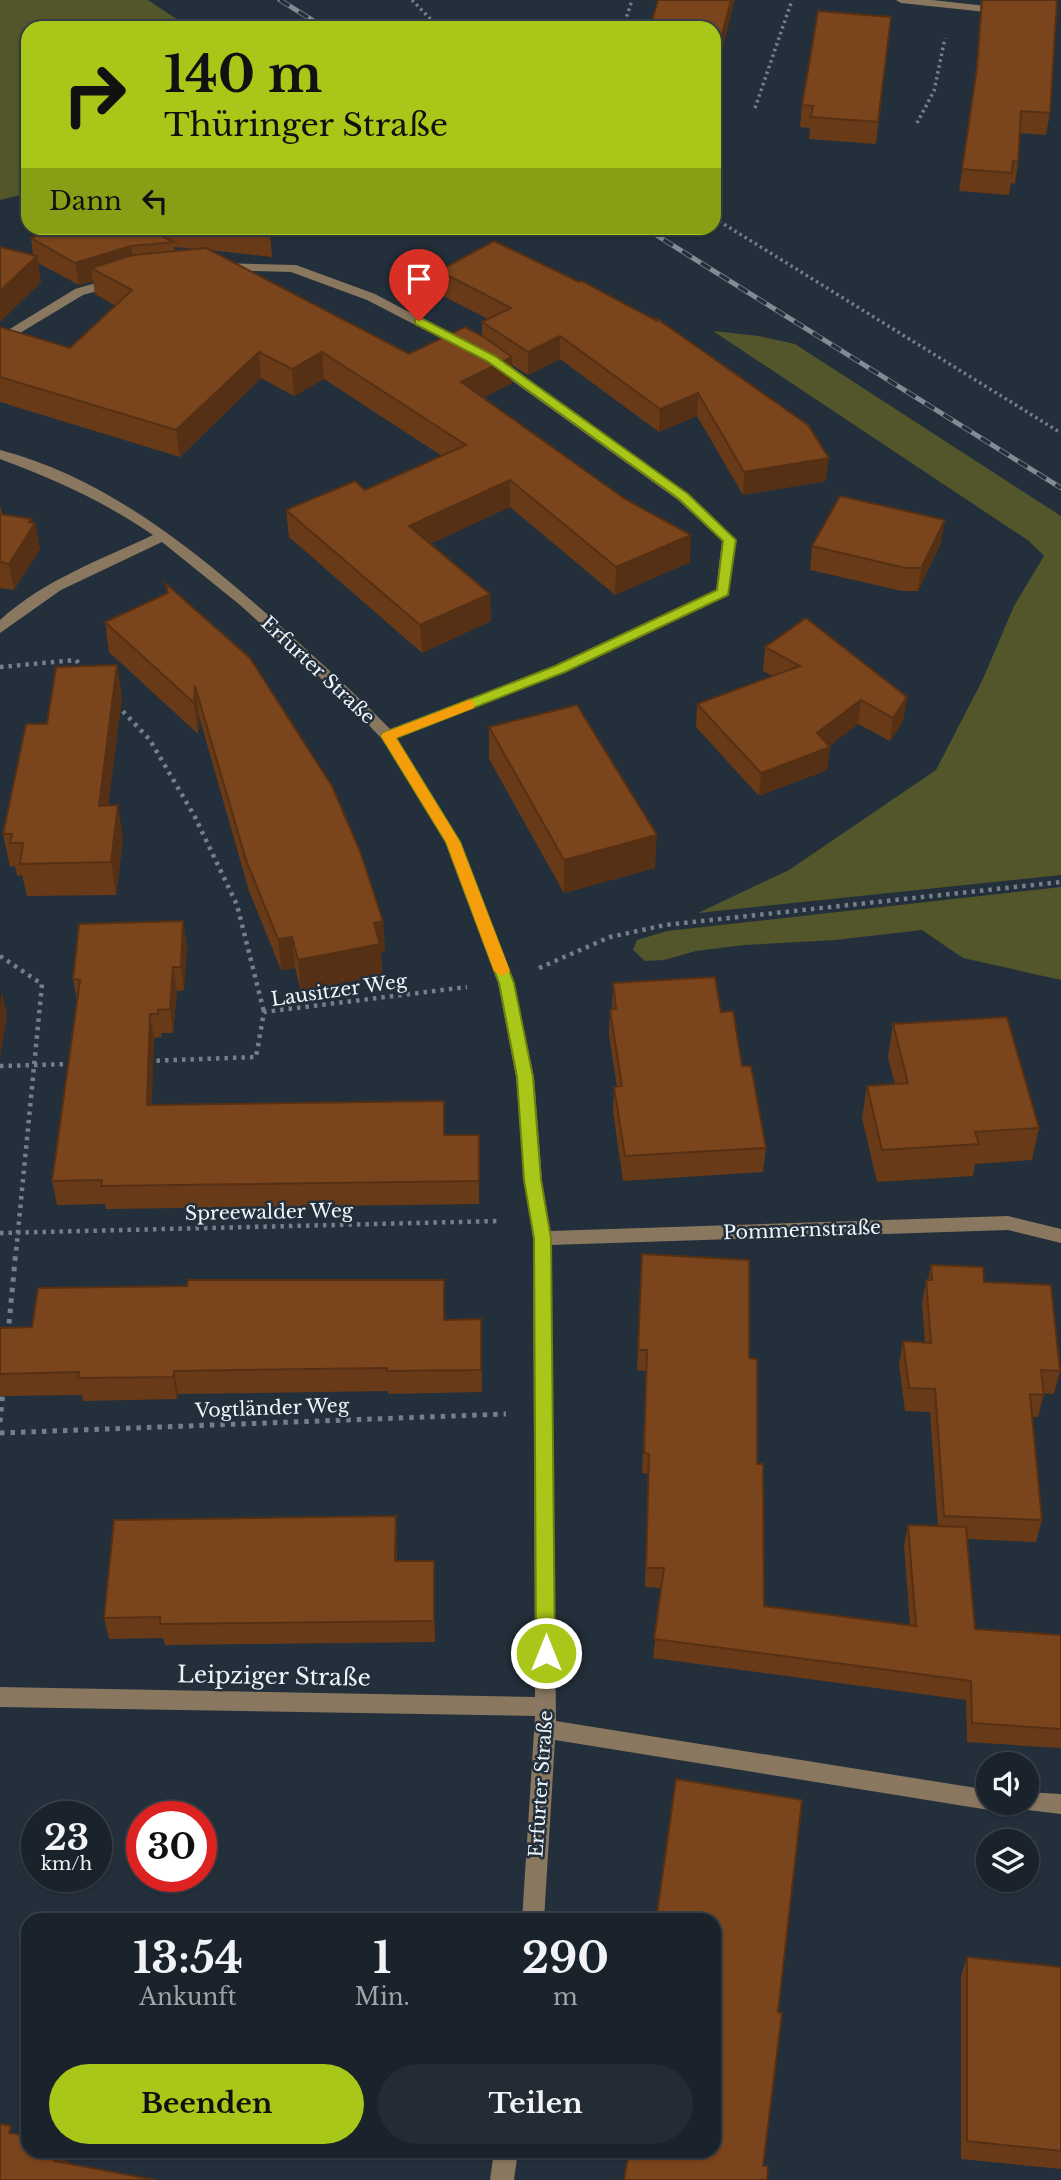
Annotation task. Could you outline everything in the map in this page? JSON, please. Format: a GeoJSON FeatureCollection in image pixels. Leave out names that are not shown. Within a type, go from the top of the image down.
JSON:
{"type":"FeatureCollection","features":[{"type":"Feature","properties":{"kind":"street"},"geometry":{"type":"LineString","coordinates":[[901,0],[1020,12]]}},
{"type":"Feature","properties":{"kind":"street"},"geometry":{"type":"LineString","coordinates":[[204,268],[292,268],[371,297],[491,358],[683,497],[729,540],[723,592],[560,669],[388,736]]}},
{"type":"Feature","properties":{"kind":"street"},"geometry":{"type":"LineString","coordinates":[[0,341],[79,292],[135,275]]}},
{"type":"Feature","properties":{"kind":"street","name":"Erfurter Straße"},"geometry":{"type":"LineString","coordinates":[[0,454],[71,481],[125,510],[163,536],[245,602],[353,700],[388,736],[453,842],[506,983],[525,1077],[533,1180],[541,1229],[545,1412],[545,1718],[533,1913]]}},
{"type":"Feature","properties":{"kind":"street"},"geometry":{"type":"LineString","coordinates":[[0,628],[12,616],[43,596],[163,536]]}},
{"type":"Feature","properties":{"kind":"street","name":"Pommernstraße"},"geometry":{"type":"LineString","coordinates":[[541,1229],[1009,1223],[1061,1236]]}},
{"type":"Feature","properties":{"kind":"street","name":"Leipziger Straße"},"geometry":{"type":"LineString","coordinates":[[0,1697],[545,1718]]}},
{"type":"Feature","properties":{"kind":"street"},"geometry":{"type":"LineString","coordinates":[[545,1718],[976,1798]]}},
{"type":"Feature","properties":{"kind":"street"},"geometry":{"type":"LineString","coordinates":[[1039,1803],[1061,1804]]}},
{"type":"Feature","properties":{"kind":"street"},"geometry":{"type":"LineString","coordinates":[[502,2180],[505,2158]]}},
{"type":"Feature","properties":{"kind":"path"},"geometry":{"type":"LineString","coordinates":[[412,0],[432,21]]}},
{"type":"Feature","properties":{"kind":"path"},"geometry":{"type":"LineString","coordinates":[[624,21],[632,0]]}},
{"type":"Feature","properties":{"kind":"path"},"geometry":{"type":"LineString","coordinates":[[755,108],[792,0]]}},
{"type":"Feature","properties":{"kind":"path"},"geometry":{"type":"LineString","coordinates":[[917,123],[934,91],[952,6]]}},
{"type":"Feature","properties":{"kind":"path"},"geometry":{"type":"LineString","coordinates":[[721,222],[1061,433]]}},
{"type":"Feature","properties":{"kind":"path"},"geometry":{"type":"LineString","coordinates":[[0,667],[75,660],[94,680]]}},
{"type":"Feature","properties":{"kind":"path"},"geometry":{"type":"LineString","coordinates":[[113,700],[150,740],[195,817],[237,905],[264,1012]]}},
{"type":"Feature","properties":{"kind":"path","name":"Lausitzer Weg"},"geometry":{"type":"LineString","coordinates":[[145,1061],[256,1057],[264,1012],[506,983],[610,937],[665,925],[1061,882]]}},
{"type":"Feature","properties":{"kind":"path"},"geometry":{"type":"LineString","coordinates":[[0,956],[42,984],[8,1341]]}},
{"type":"Feature","properties":{"kind":"path"},"geometry":{"type":"LineString","coordinates":[[0,1066],[75,1064]]}},
{"type":"Feature","properties":{"kind":"path","name":"Spreewalder Weg"},"geometry":{"type":"LineString","coordinates":[[0,1233],[541,1229]]}},
{"type":"Feature","properties":{"kind":"path"},"geometry":{"type":"LineString","coordinates":[[0,1422],[4,1381]]}},
{"type":"Feature","properties":{"kind":"path","name":"Vogtländer Weg"},"geometry":{"type":"LineString","coordinates":[[0,1433],[545,1412]]}},
{"type":"Feature","properties":{"kind":"green space"},"geometry":{"type":"Polygon","coordinates":[[[0,0],[148,0],[180,21],[21,21],[21,195],[0,200],[0,0]]]}},
{"type":"Feature","properties":{"kind":"green space"},"geometry":{"type":"Polygon","coordinates":[[[713,331],[759,336],[795,344],[1061,516],[1061,875],[698,913],[789,870],[936,770],[982,681],[1014,606],[1044,556],[1029,541],[713,331]]]}},
{"type":"Feature","properties":{"kind":"green space"},"geometry":{"type":"Polygon","coordinates":[[[1061,887],[1061,980],[963,958],[922,930],[835,940],[744,945],[696,951],[664,960],[645,961],[633,950],[637,940],[667,931],[1061,887]]]}},
{"type":"Feature","properties":{"kind":"building"},"geometry":{"type":"Polygon","coordinates":[[[658,0],[731,0],[721,39],[721,21],[652,21],[658,0]]]}},
{"type":"Feature","properties":{"kind":"building"},"geometry":{"type":"Polygon","coordinates":[[[982,0],[1057,0],[1050,113],[1021,111],[1018,162],[1013,161],[1012,173],[962,169],[977,68],[982,0]]]}},
{"type":"Feature","properties":{"kind":"building"},"geometry":{"type":"Polygon","coordinates":[[[818,11],[891,17],[878,122],[811,117],[813,106],[802,105],[818,11]]]}},
{"type":"Feature","properties":{"kind":"building"},"geometry":{"type":"Polygon","coordinates":[[[38,235],[160,235],[174,242],[131,246],[75,263],[31,238],[38,235]]]}},
{"type":"Feature","properties":{"kind":"building"},"geometry":{"type":"Polygon","coordinates":[[[494,241],[579,282],[582,281],[657,321],[656,318],[808,425],[829,458],[744,472],[698,393],[660,409],[560,336],[528,352],[482,322],[511,308],[439,271],[494,241]]]}},
{"type":"Feature","properties":{"kind":"building"},"geometry":{"type":"Polygon","coordinates":[[[0,247],[37,256],[0,291],[0,247]]]}},
{"type":"Feature","properties":{"kind":"building"},"geometry":{"type":"Polygon","coordinates":[[[206,248],[409,354],[465,327],[484,337],[512,357],[461,382],[625,499],[691,535],[616,567],[510,480],[409,526],[490,594],[420,625],[286,510],[355,481],[365,490],[466,445],[322,352],[292,369],[259,352],[176,430],[0,377],[0,327],[70,348],[132,290],[91,268],[133,255],[206,248]]]}},
{"type":"Feature","properties":{"kind":"building"},"geometry":{"type":"Polygon","coordinates":[[[840,496],[945,520],[921,568],[905,568],[812,546],[840,496]]]}},
{"type":"Feature","properties":{"kind":"building"},"geometry":{"type":"Polygon","coordinates":[[[0,514],[32,519],[29,522],[35,523],[9,564],[0,562],[0,514]]]}},
{"type":"Feature","properties":{"kind":"building"},"geometry":{"type":"Polygon","coordinates":[[[165,583],[250,658],[332,786],[360,851],[383,921],[374,923],[380,944],[298,960],[292,937],[278,939],[246,860],[195,686],[194,703],[105,622],[168,593],[165,583]]]}},
{"type":"Feature","properties":{"kind":"building"},"geometry":{"type":"Polygon","coordinates":[[[806,618],[907,697],[893,718],[861,700],[817,733],[830,747],[761,773],[697,704],[800,666],[765,647],[806,618]]]}},
{"type":"Feature","properties":{"kind":"building"},"geometry":{"type":"Polygon","coordinates":[[[117,665],[99,806],[118,805],[111,862],[20,864],[23,843],[10,843],[12,834],[3,834],[26,724],[47,724],[56,667],[117,665]]]}},
{"type":"Feature","properties":{"kind":"building"},"geometry":{"type":"Polygon","coordinates":[[[577,705],[657,835],[564,860],[489,727],[577,705]]]}},
{"type":"Feature","properties":{"kind":"building"},"geometry":{"type":"Polygon","coordinates":[[[183,921],[181,967],[173,967],[170,1009],[150,1014],[147,1105],[444,1101],[444,1135],[479,1135],[479,1181],[101,1186],[102,1180],[52,1181],[80,980],[73,979],[79,924],[183,921]]]}},
{"type":"Feature","properties":{"kind":"building"},"geometry":{"type":"Polygon","coordinates":[[[715,977],[721,1012],[733,1011],[742,1066],[751,1066],[766,1148],[625,1156],[614,1087],[622,1086],[610,1010],[616,1009],[613,983],[715,977]]]}},
{"type":"Feature","properties":{"kind":"building"},"geometry":{"type":"Polygon","coordinates":[[[1007,1017],[1039,1128],[975,1132],[979,1144],[882,1150],[867,1086],[908,1083],[893,1024],[1007,1017]]]}},
{"type":"Feature","properties":{"kind":"building"},"geometry":{"type":"Polygon","coordinates":[[[642,1254],[749,1260],[749,1358],[757,1359],[757,1464],[763,1464],[764,1606],[916,1626],[908,1525],[966,1527],[975,1629],[1061,1635],[1061,1729],[972,1723],[971,1681],[654,1639],[664,1568],[646,1568],[649,1454],[644,1453],[647,1350],[638,1350],[642,1254]]]}},
{"type":"Feature","properties":{"kind":"building"},"geometry":{"type":"Polygon","coordinates":[[[931,1265],[983,1267],[984,1282],[1051,1285],[1060,1371],[1041,1370],[1044,1395],[1030,1394],[1042,1520],[944,1516],[935,1389],[909,1388],[903,1341],[931,1343],[926,1280],[932,1280],[931,1265]]]}},
{"type":"Feature","properties":{"kind":"building"},"geometry":{"type":"Polygon","coordinates":[[[188,1280],[444,1280],[444,1320],[481,1319],[481,1370],[387,1371],[387,1368],[174,1371],[173,1377],[78,1378],[79,1372],[0,1374],[0,1328],[32,1327],[38,1288],[187,1286],[188,1280]]]}},
{"type":"Feature","properties":{"kind":"building"},"geometry":{"type":"Polygon","coordinates":[[[396,1516],[395,1561],[434,1561],[434,1621],[160,1624],[160,1617],[104,1618],[114,1520],[396,1516]]]}},
{"type":"Feature","properties":{"kind":"building"},"geometry":{"type":"Polygon","coordinates":[[[676,1779],[802,1800],[778,2012],[782,2013],[763,2166],[768,2166],[767,2180],[624,2180],[628,2158],[721,2158],[721,1913],[657,1913],[676,1779]]]}},
{"type":"Feature","properties":{"kind":"building"},"geometry":{"type":"Polygon","coordinates":[[[967,1957],[1061,1967],[1061,2151],[967,2141],[967,1957]]]}},
{"type":"Feature","properties":{"kind":"building"},"geometry":{"type":"Polygon","coordinates":[[[0,2124],[11,2126],[9,2133],[21,2135],[21,2158],[55,2158],[54,2161],[156,2180],[0,2180],[0,2124]]]}},
{"type":"Feature","properties":{"kind":"railway"},"geometry":{"type":"LineString","coordinates":[[280,0],[314,21]]}},
{"type":"Feature","properties":{"kind":"railway"},"geometry":{"type":"LineString","coordinates":[[656,235],[1061,488]]}},
{"type":"Feature","properties":{"kind":"slow traffic"},"geometry":{"type":"LineString","coordinates":[[469,705],[388,736],[453,842],[502,971]]}},
{"type":"Feature","properties":{"kind":"route"},"geometry":{"type":"LineString","coordinates":[[419,321],[491,358],[683,497],[729,540],[723,592],[560,669],[388,736],[453,842],[506,983],[525,1077],[533,1180],[542,1238],[546,1653]]}}]}
